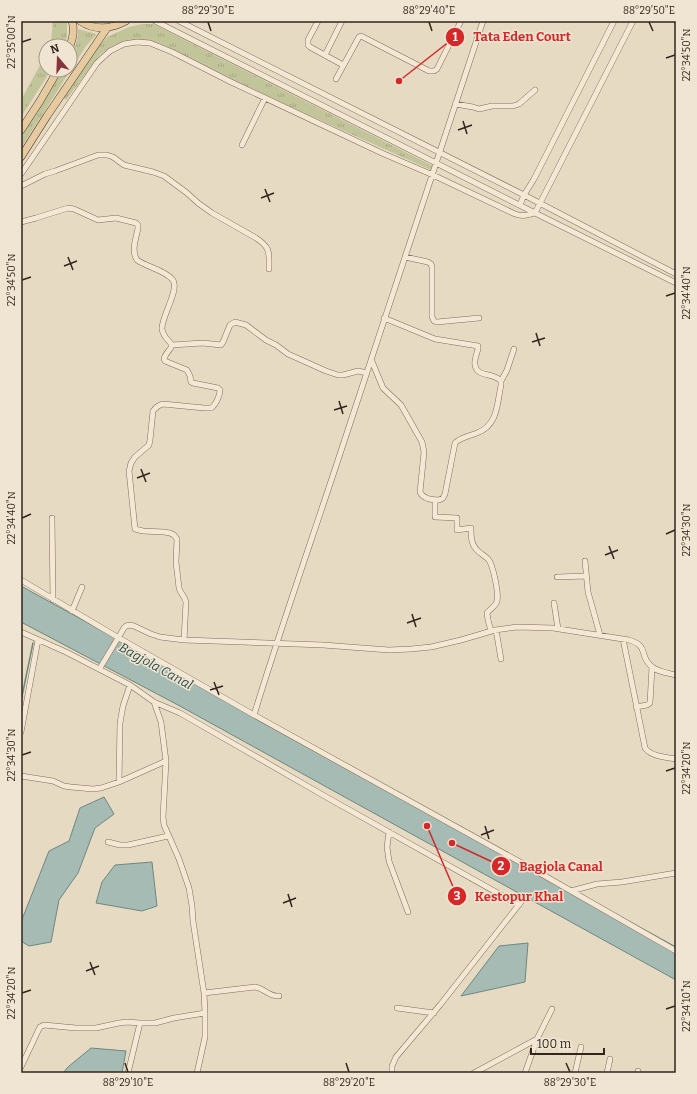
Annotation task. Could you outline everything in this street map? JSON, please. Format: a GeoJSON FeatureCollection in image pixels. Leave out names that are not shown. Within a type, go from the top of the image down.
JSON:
{"type":"FeatureCollection","features":[{"type":"Feature","properties":{"kind":"main road"},"geometry":{"type":"LineString","coordinates":[[72,21],[74,27],[73,38]]}},
{"type":"Feature","properties":{"kind":"main road"},"geometry":{"type":"LineString","coordinates":[[80,21],[96,28],[107,28],[126,21]]}},
{"type":"Feature","properties":{"kind":"main road"},"geometry":{"type":"LineString","coordinates":[[21,157],[107,28]]}},
{"type":"Feature","properties":{"kind":"main road"},"geometry":{"type":"LineString","coordinates":[[21,130],[53,78]]}},
{"type":"Feature","properties":{"kind":"street"},"geometry":{"type":"LineString","coordinates":[[155,21],[676,284]]}},
{"type":"Feature","properties":{"kind":"street"},"geometry":{"type":"LineString","coordinates":[[179,21],[440,152],[676,274]]}},
{"type":"Feature","properties":{"kind":"street"},"geometry":{"type":"LineString","coordinates":[[318,21],[308,40],[308,45],[343,65]]}},
{"type":"Feature","properties":{"kind":"street"},"geometry":{"type":"LineString","coordinates":[[325,55],[342,21]]}},
{"type":"Feature","properties":{"kind":"street"},"geometry":{"type":"LineString","coordinates":[[336,79],[359,37],[362,36],[428,71],[434,71],[437,69],[461,21]]}},
{"type":"Feature","properties":{"kind":"street"},"geometry":{"type":"LineString","coordinates":[[254,715],[276,643],[483,21]]}},
{"type":"Feature","properties":{"kind":"street"},"geometry":{"type":"LineString","coordinates":[[520,205],[614,21]]}},
{"type":"Feature","properties":{"kind":"street"},"geometry":{"type":"LineString","coordinates":[[21,174],[97,64],[110,51],[124,44],[137,42],[150,43],[172,52],[230,82],[384,154],[521,216],[527,216],[535,213],[633,21]]}},
{"type":"Feature","properties":{"kind":"street"},"geometry":{"type":"LineString","coordinates":[[455,104],[479,109],[492,106],[513,106],[520,104],[535,90]]}},
{"type":"Feature","properties":{"kind":"street"},"geometry":{"type":"LineString","coordinates":[[242,145],[264,98]]}},
{"type":"Feature","properties":{"kind":"street"},"geometry":{"type":"LineString","coordinates":[[58,100],[67,106]]}},
{"type":"Feature","properties":{"kind":"street"},"geometry":{"type":"LineString","coordinates":[[21,186],[42,175],[55,172],[90,158],[110,156],[124,165],[164,176],[212,213],[256,238],[263,243],[269,252],[269,269]]}},
{"type":"Feature","properties":{"kind":"street"},"geometry":{"type":"LineString","coordinates":[[21,222],[68,208],[74,209],[98,220],[112,218],[136,222],[138,228],[134,251],[137,260],[166,275],[174,282],[174,289],[162,326],[164,336],[172,345]]}},
{"type":"Feature","properties":{"kind":"street"},"geometry":{"type":"LineString","coordinates":[[405,258],[428,262],[431,264],[432,317],[434,321],[479,318]]}},
{"type":"Feature","properties":{"kind":"street"},"geometry":{"type":"LineString","coordinates":[[384,318],[435,339],[478,346],[475,364],[478,370],[481,373],[497,376],[501,381]]}},
{"type":"Feature","properties":{"kind":"street"},"geometry":{"type":"LineString","coordinates":[[172,345],[202,343],[221,345],[230,325],[237,322],[246,325],[290,355],[326,371],[338,375],[358,371],[366,373]]}},
{"type":"Feature","properties":{"kind":"street"},"geometry":{"type":"LineString","coordinates":[[172,345],[164,356],[165,360],[187,370],[191,382],[218,388],[220,393],[211,408],[163,404],[155,408],[153,411],[149,445],[134,457],[129,471],[135,529],[139,531],[170,533],[174,535],[176,539],[176,562],[179,591],[186,602],[184,640]]}},
{"type":"Feature","properties":{"kind":"street"},"geometry":{"type":"LineString","coordinates":[[371,358],[383,388],[401,405],[422,442],[424,452],[420,492],[424,497],[439,500],[443,498],[445,494],[454,443],[459,439],[483,430],[488,426],[496,414],[501,381],[507,370],[514,348]]}},
{"type":"Feature","properties":{"kind":"street"},"geometry":{"type":"LineString","coordinates":[[435,500],[435,517],[457,518],[457,530],[471,528],[471,539],[474,548],[491,563],[497,594],[496,603],[487,613],[488,620],[493,630],[502,659]]}},
{"type":"Feature","properties":{"kind":"street"},"geometry":{"type":"LineString","coordinates":[[52,518],[53,600]]}},
{"type":"Feature","properties":{"kind":"street"},"geometry":{"type":"LineString","coordinates":[[585,561],[588,592],[600,635]]}},
{"type":"Feature","properties":{"kind":"street"},"geometry":{"type":"LineString","coordinates":[[557,577],[586,576]]}},
{"type":"Feature","properties":{"kind":"street"},"geometry":{"type":"LineString","coordinates":[[21,580],[53,600],[254,715],[676,951]]}},
{"type":"Feature","properties":{"kind":"street"},"geometry":{"type":"LineString","coordinates":[[72,611],[82,587]]}},
{"type":"Feature","properties":{"kind":"street"},"geometry":{"type":"LineString","coordinates":[[554,603],[558,629]]}},
{"type":"Feature","properties":{"kind":"street"},"geometry":{"type":"LineString","coordinates":[[100,668],[126,626],[134,626],[160,637],[184,640],[329,645],[389,650],[411,649],[446,644],[493,630],[517,627],[558,629],[600,635],[636,643],[641,646],[650,666],[659,671],[676,675]]}},
{"type":"Feature","properties":{"kind":"street"},"geometry":{"type":"LineString","coordinates":[[21,632],[100,668],[130,685],[154,702],[180,713],[389,832],[520,903],[434,1013],[396,1057],[392,1066],[392,1073]]}},
{"type":"Feature","properties":{"kind":"street"},"geometry":{"type":"LineString","coordinates":[[622,639],[645,748],[648,752],[654,755],[676,759]]}},
{"type":"Feature","properties":{"kind":"street"},"geometry":{"type":"LineString","coordinates":[[21,732],[38,640]]}},
{"type":"Feature","properties":{"kind":"street"},"geometry":{"type":"LineString","coordinates":[[636,707],[650,703],[652,667]]}},
{"type":"Feature","properties":{"kind":"street"},"geometry":{"type":"LineString","coordinates":[[119,782],[120,722],[123,706],[130,685]]}},
{"type":"Feature","properties":{"kind":"street"},"geometry":{"type":"LineString","coordinates":[[154,702],[161,722],[166,761],[163,817],[164,825],[179,859],[189,888],[204,993],[206,1028],[204,1046],[197,1073]]}},
{"type":"Feature","properties":{"kind":"street"},"geometry":{"type":"LineString","coordinates":[[21,776],[45,779],[64,786],[83,789],[101,788],[119,782],[166,761]]}},
{"type":"Feature","properties":{"kind":"street"},"geometry":{"type":"LineString","coordinates":[[389,832],[387,847],[389,860],[408,912]]}},
{"type":"Feature","properties":{"kind":"street"},"geometry":{"type":"LineString","coordinates":[[108,842],[128,845],[168,836]]}},
{"type":"Feature","properties":{"kind":"street"},"geometry":{"type":"LineString","coordinates":[[571,891],[597,884],[622,882],[676,873]]}},
{"type":"Feature","properties":{"kind":"street"},"geometry":{"type":"LineString","coordinates":[[204,993],[255,987],[262,989],[272,996],[279,996]]}},
{"type":"Feature","properties":{"kind":"street"},"geometry":{"type":"LineString","coordinates":[[397,1008],[434,1013]]}},
{"type":"Feature","properties":{"kind":"street"},"geometry":{"type":"LineString","coordinates":[[525,1073],[537,1039],[552,1009]]}},
{"type":"Feature","properties":{"kind":"street"},"geometry":{"type":"LineString","coordinates":[[21,1067],[22,1059],[40,1027],[44,1025],[87,1029],[127,1022],[155,1023],[205,1013]]}},
{"type":"Feature","properties":{"kind":"street"},"geometry":{"type":"LineString","coordinates":[[128,1073],[140,1023]]}},
{"type":"Feature","properties":{"kind":"street"},"geometry":{"type":"LineString","coordinates":[[474,1073],[537,1039]]}},
{"type":"Feature","properties":{"kind":"street"},"geometry":{"type":"LineString","coordinates":[[575,1073],[581,1047]]}},
{"type":"Feature","properties":{"kind":"street"},"geometry":{"type":"LineString","coordinates":[[607,1073],[610,1059]]}},
{"type":"Feature","properties":{"kind":"green space"},"geometry":{"type":"Polygon","coordinates":[[[53,21],[67,21],[67,38],[51,38],[53,21]]]}},
{"type":"Feature","properties":{"kind":"green space"},"geometry":{"type":"Polygon","coordinates":[[[142,24],[153,24],[433,166],[431,170],[255,91],[161,44],[147,40],[130,41],[114,45],[101,54],[66,100],[64,98],[97,49],[107,37],[129,27],[142,24]]]}},
{"type":"Feature","properties":{"kind":"green space"},"geometry":{"type":"Polygon","coordinates":[[[78,29],[97,34],[86,46],[78,59],[77,38],[78,29]]]}},
{"type":"Feature","properties":{"kind":"green space"},"geometry":{"type":"Polygon","coordinates":[[[38,69],[38,78],[46,78],[21,117],[21,100],[38,69]]]}},
{"type":"Feature","properties":{"kind":"green space"},"geometry":{"type":"Polygon","coordinates":[[[58,78],[66,78],[21,148],[21,136],[58,78]]]}},
{"type":"Feature","properties":{"kind":"water"},"geometry":{"type":"Polygon","coordinates":[[[21,586],[676,947],[676,980],[178,705],[21,622],[21,586]]]}},
{"type":"Feature","properties":{"kind":"water"},"geometry":{"type":"Polygon","coordinates":[[[104,797],[114,814],[95,828],[78,873],[59,900],[51,942],[29,946],[21,941],[21,922],[49,851],[69,841],[80,808],[104,797]]]}},
{"type":"Feature","properties":{"kind":"water"},"geometry":{"type":"Polygon","coordinates":[[[152,862],[157,906],[142,911],[96,903],[102,882],[115,865],[152,862]]]}},
{"type":"Feature","properties":{"kind":"water"},"geometry":{"type":"Polygon","coordinates":[[[528,943],[525,982],[461,996],[499,946],[528,943]]]}},
{"type":"Feature","properties":{"kind":"water"},"geometry":{"type":"Polygon","coordinates":[[[91,1048],[126,1051],[122,1073],[63,1073],[91,1048]]]}},
{"type":"Feature","properties":{"kind":"waterway"},"geometry":{"type":"LineString","coordinates":[[21,701],[33,643]]}},
{"type":"Feature","properties":{"kind":"place","name":"Tata Eden Court"},"geometry":{"type":"Point","coordinates":[399,81]}},
{"type":"Feature","properties":{"kind":"place","name":"Kestopur Khal"},"geometry":{"type":"Point","coordinates":[427,826]}},
{"type":"Feature","properties":{"kind":"place","name":"Bagjola Canal"},"geometry":{"type":"Point","coordinates":[452,843]}}]}
